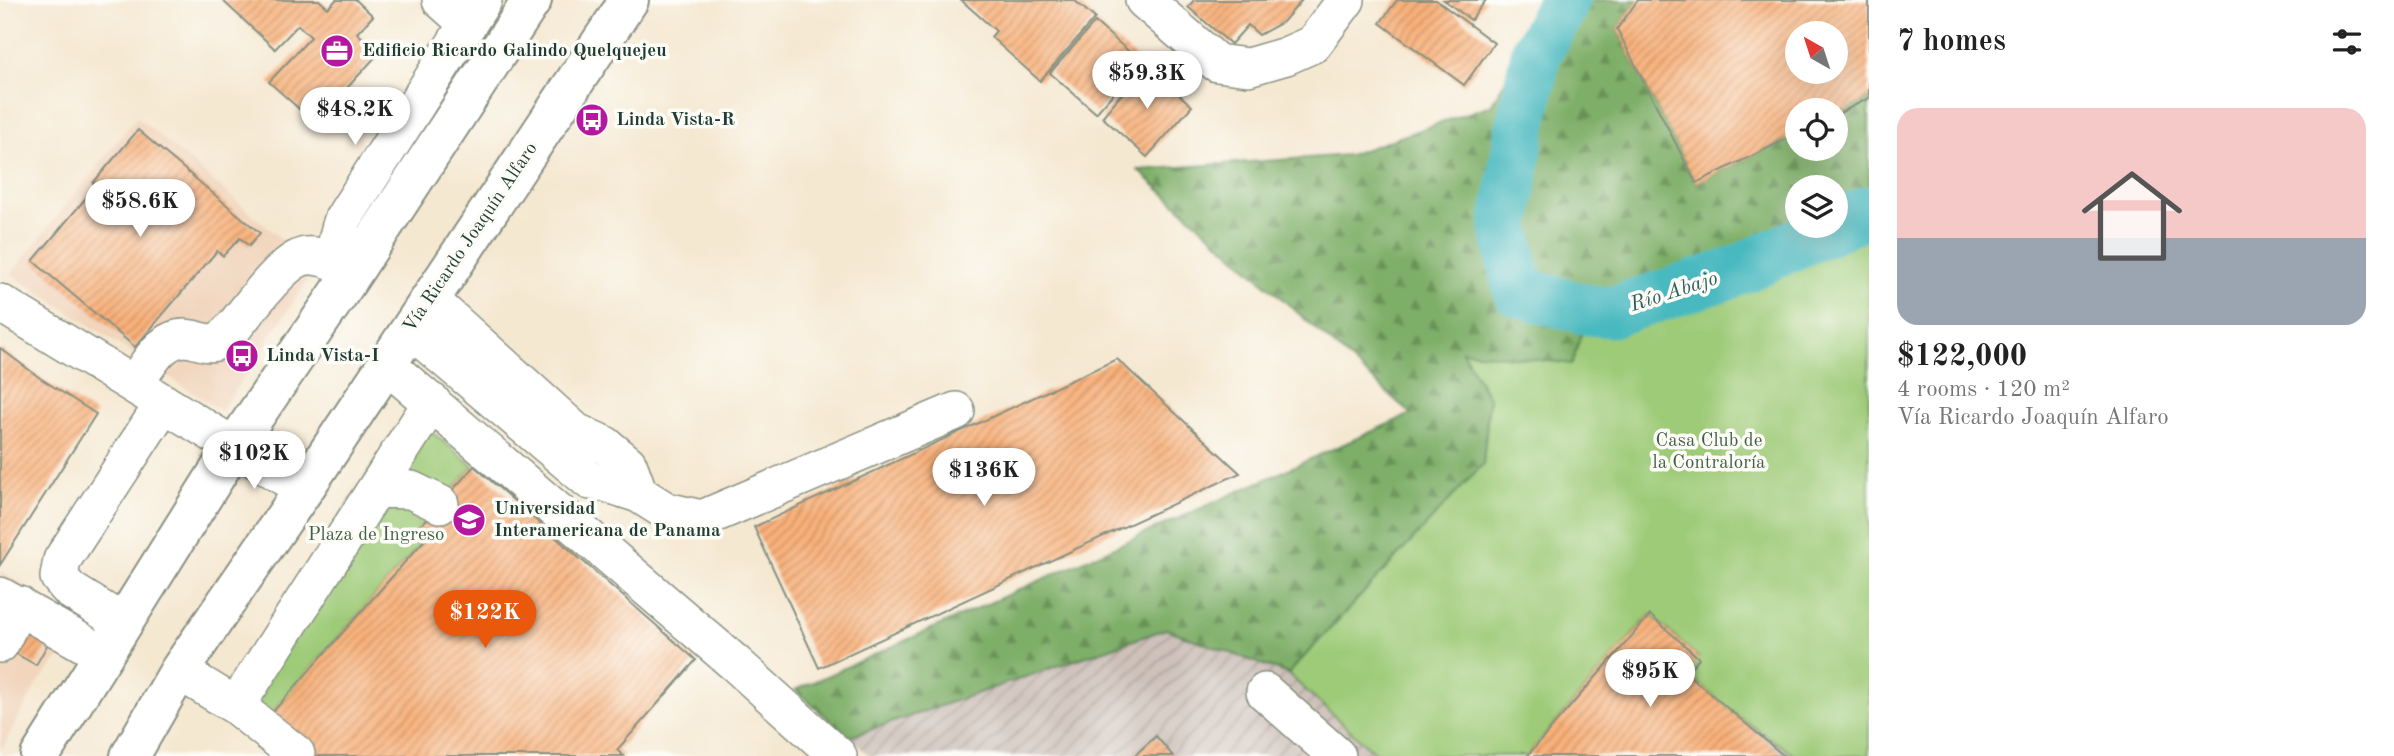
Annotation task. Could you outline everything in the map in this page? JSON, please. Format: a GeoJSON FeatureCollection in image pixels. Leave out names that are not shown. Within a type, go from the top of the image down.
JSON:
{"type":"FeatureCollection","features":[{"type":"Feature","properties":{"kind":"main road"},"geometry":{"type":"LineString","coordinates":[[40,756],[342,271],[532,0]]}},
{"type":"Feature","properties":{"kind":"main road","name":"Vía Ricardo Joaquín Alfaro"},"geometry":{"type":"LineString","coordinates":[[130,756],[179,671],[304,489],[629,0]]}},
{"type":"Feature","properties":{"kind":"street"},"geometry":{"type":"LineString","coordinates":[[1144,0],[1217,63],[1248,67],[1286,56],[1313,44],[1346,0]]}},
{"type":"Feature","properties":{"kind":"street"},"geometry":{"type":"LineString","coordinates":[[342,271],[335,241],[343,219],[463,8]]}},
{"type":"Feature","properties":{"kind":"street"},"geometry":{"type":"LineString","coordinates":[[123,623],[69,590],[59,577],[62,561],[149,394],[164,345],[174,337],[207,343],[218,341],[289,265],[302,257],[316,256],[342,271]]}},
{"type":"Feature","properties":{"kind":"street"},"geometry":{"type":"LineString","coordinates":[[0,303],[304,489]]}},
{"type":"Feature","properties":{"kind":"street"},"geometry":{"type":"LineString","coordinates":[[420,315],[590,481],[639,494],[666,511],[702,519],[956,411]]}},
{"type":"Feature","properties":{"kind":"street"},"geometry":{"type":"LineString","coordinates":[[387,365],[736,664],[838,756]]}},
{"type":"Feature","properties":{"kind":"street"},"geometry":{"type":"LineString","coordinates":[[236,706],[432,402]]}},
{"type":"Feature","properties":{"kind":"street"},"geometry":{"type":"LineString","coordinates":[[376,489],[411,491],[440,504]]}},
{"type":"Feature","properties":{"kind":"street"},"geometry":{"type":"LineString","coordinates":[[0,644],[10,601],[104,655]]}},
{"type":"Feature","properties":{"kind":"street"},"geometry":{"type":"LineString","coordinates":[[179,671],[236,706],[296,754]]}},
{"type":"Feature","properties":{"kind":"street"},"geometry":{"type":"LineString","coordinates":[[1265,692],[1337,756]]}},
{"type":"Feature","properties":{"kind":"shaded area"},"geometry":{"type":"Polygon","coordinates":[[[137,117],[316,268],[221,411],[11,274],[137,117]]]}},
{"type":"Feature","properties":{"kind":"shaded area"},"geometry":{"type":"Polygon","coordinates":[[[0,570],[86,626],[37,684],[0,752],[0,570]]]}},
{"type":"Feature","properties":{"kind":"shaded area"},"geometry":{"type":"Polygon","coordinates":[[[1650,615],[1699,658],[1686,673],[1736,715],[1796,756],[870,756],[849,737],[1166,629],[1288,674],[1650,615]]]}},
{"type":"Feature","properties":{"kind":"green space"},"geometry":{"type":"Polygon","coordinates":[[[1552,0],[1638,0],[1617,29],[1696,183],[1785,140],[1785,161],[1848,161],[1848,109],[1869,98],[1869,208],[1848,216],[1848,175],[1785,175],[1787,238],[1589,310],[1572,364],[1462,351],[1489,398],[1483,464],[1288,674],[1166,629],[849,737],[795,690],[1411,414],[1138,170],[1349,155],[1491,105],[1552,0]]]}},
{"type":"Feature","properties":{"kind":"green space","name":"Casa Club de la Contraloría"},"geometry":{"type":"Polygon","coordinates":[[[1869,209],[1869,756],[1796,756],[1736,715],[1686,673],[1698,657],[1650,615],[1527,756],[1378,756],[1288,674],[1483,464],[1489,398],[1461,350],[1589,310],[1611,312],[1798,238],[1848,238],[1848,218],[1869,209]]]}},
{"type":"Feature","properties":{"kind":"green space","name":"Plaza de Ingreso"},"geometry":{"type":"Polygon","coordinates":[[[407,412],[474,466],[418,529],[427,537],[271,714],[217,710],[407,412]]]}},
{"type":"Feature","properties":{"kind":"building","name":"Edificio Ricardo Galindo Quelquejeu"},"geometry":{"type":"Polygon","coordinates":[[[222,0],[319,0],[328,8],[336,0],[356,0],[373,16],[357,33],[379,53],[315,123],[269,82],[311,37],[298,25],[275,49],[222,0]]]}},
{"type":"Feature","properties":{"kind":"building"},"geometry":{"type":"Polygon","coordinates":[[[961,0],[1074,0],[1095,18],[1040,81],[991,37],[996,31],[961,0]]]}},
{"type":"Feature","properties":{"kind":"building"},"geometry":{"type":"Polygon","coordinates":[[[1194,0],[1302,0],[1283,22],[1259,35],[1248,25],[1231,44],[1188,7],[1194,0]]]}},
{"type":"Feature","properties":{"kind":"building"},"geometry":{"type":"Polygon","coordinates":[[[1397,0],[1436,0],[1494,43],[1464,85],[1380,23],[1397,0]]]}},
{"type":"Feature","properties":{"kind":"building"},"geometry":{"type":"Polygon","coordinates":[[[1444,0],[1486,0],[1471,20],[1444,0]]]}},
{"type":"Feature","properties":{"kind":"building"},"geometry":{"type":"Polygon","coordinates":[[[1638,0],[1869,0],[1869,98],[1848,109],[1848,98],[1785,98],[1785,140],[1696,183],[1617,29],[1638,0]]]}},
{"type":"Feature","properties":{"kind":"building"},"geometry":{"type":"Polygon","coordinates":[[[1095,22],[1141,62],[1096,113],[1050,73],[1095,22]]]}},
{"type":"Feature","properties":{"kind":"building"},"geometry":{"type":"Polygon","coordinates":[[[1146,65],[1192,106],[1147,157],[1102,117],[1146,65]]]}},
{"type":"Feature","properties":{"kind":"building"},"geometry":{"type":"Polygon","coordinates":[[[138,130],[260,233],[249,246],[240,238],[223,256],[217,251],[135,347],[33,261],[96,186],[93,183],[138,130]]]}},
{"type":"Feature","properties":{"kind":"building"},"geometry":{"type":"Polygon","coordinates":[[[0,348],[96,414],[0,565],[0,348]]]}},
{"type":"Feature","properties":{"kind":"building"},"geometry":{"type":"Polygon","coordinates":[[[1117,359],[1240,473],[819,668],[754,527],[1117,359]]]}},
{"type":"Feature","properties":{"kind":"building"},"geometry":{"type":"Polygon","coordinates":[[[474,466],[696,660],[617,750],[624,756],[295,756],[270,715],[427,537],[418,529],[474,466]]]}},
{"type":"Feature","properties":{"kind":"building"},"geometry":{"type":"Polygon","coordinates":[[[1650,615],[1699,658],[1686,673],[1784,756],[1527,756],[1650,615]]]}},
{"type":"Feature","properties":{"kind":"building"},"geometry":{"type":"Polygon","coordinates":[[[16,624],[49,642],[36,665],[4,647],[16,624]]]}},
{"type":"Feature","properties":{"kind":"building"},"geometry":{"type":"Polygon","coordinates":[[[1156,736],[1173,756],[1134,756],[1156,736]]]}},
{"type":"Feature","properties":{"kind":"waterway","name":"Río Abajo"},"geometry":{"type":"LineString","coordinates":[[1565,0],[1536,53],[1518,141],[1505,228],[1519,292],[1589,310],[1611,312],[1732,273],[1869,211]]}},
{"type":"Feature","properties":{"kind":"place","name":"Edificio Ricardo Galindo Quelquejeu"},"geometry":{"type":"Point","coordinates":[337,51]}},
{"type":"Feature","properties":{"kind":"place","name":"Linda Vista-R"},"geometry":{"type":"Point","coordinates":[592,120]}},
{"type":"Feature","properties":{"kind":"place","name":"Linda Vista-I"},"geometry":{"type":"Point","coordinates":[242,356]}},
{"type":"Feature","properties":{"kind":"place","name":"Universidad Interamericana de Panama"},"geometry":{"type":"Point","coordinates":[469,520]}}]}
